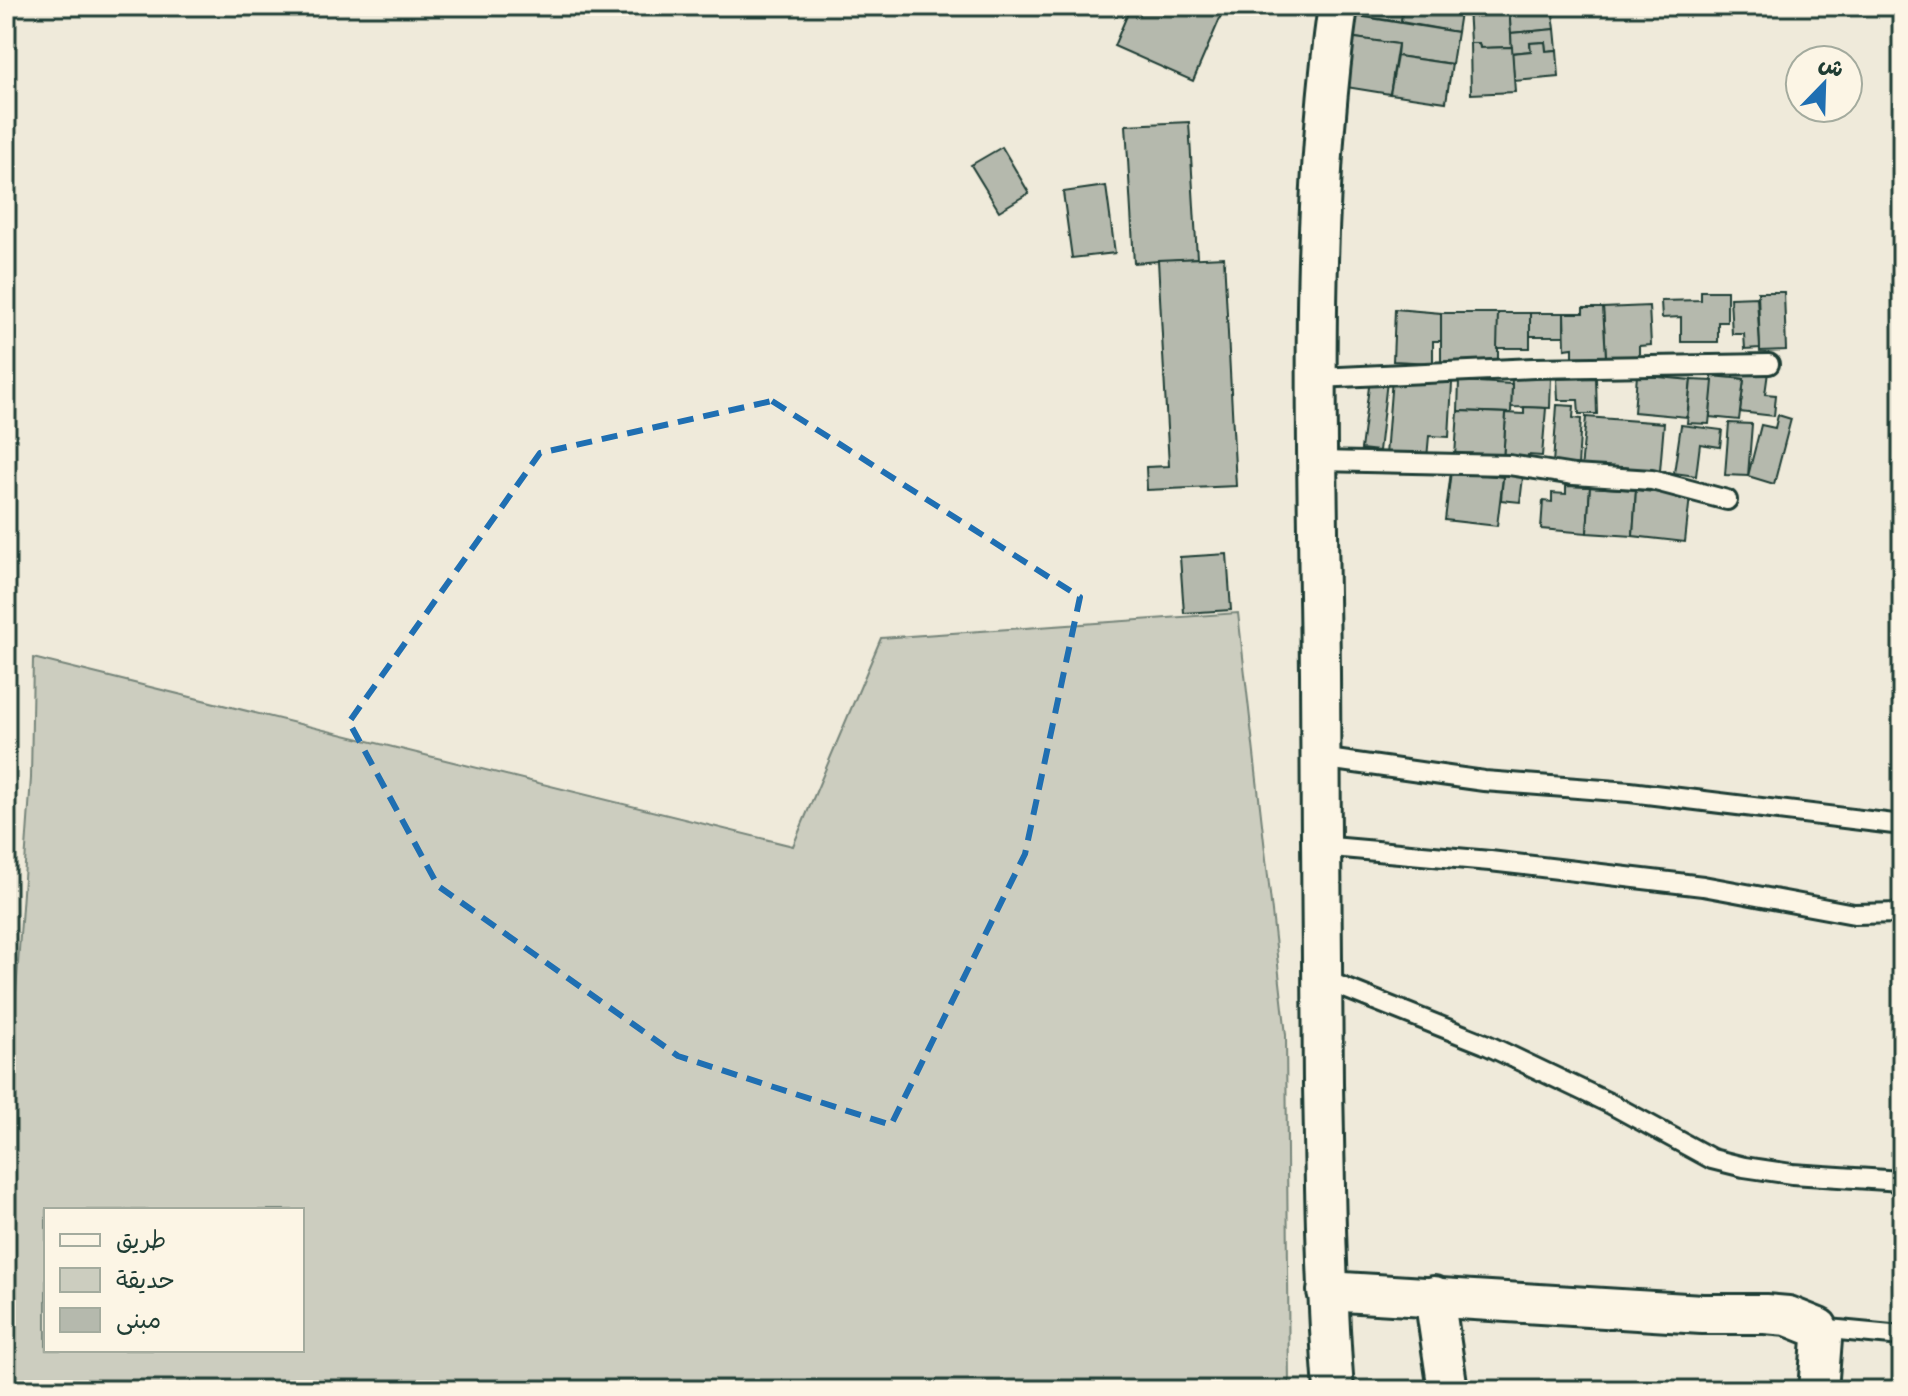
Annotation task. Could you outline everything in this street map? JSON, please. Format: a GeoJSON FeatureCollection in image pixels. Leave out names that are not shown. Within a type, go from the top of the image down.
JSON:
{"type":"FeatureCollection","features":[{"type":"Feature","properties":{"kind":"street"},"geometry":{"type":"LineString","coordinates":[[1330,8],[1321,163],[1318,461],[1327,1291],[1334,1390]]}},
{"type":"Feature","properties":{"kind":"street"},"geometry":{"type":"LineString","coordinates":[[1327,1291],[1702,1314],[1788,1316],[1818,1328],[1822,1339],[1818,1390]]}},
{"type":"Feature","properties":{"kind":"street"},"geometry":{"type":"LineString","coordinates":[[1434,1296],[1448,1390]]}},
{"type":"Feature","properties":{"kind":"lane"},"geometry":{"type":"LineString","coordinates":[[1318,378],[1534,368],[1769,364]]}},
{"type":"Feature","properties":{"kind":"lane"},"geometry":{"type":"LineString","coordinates":[[1318,461],[1509,465],[1574,475],[1652,480],[1727,500]]}},
{"type":"Feature","properties":{"kind":"lane"},"geometry":{"type":"LineString","coordinates":[[1320,758],[1484,781],[1630,792],[1902,825]]}},
{"type":"Feature","properties":{"kind":"lane"},"geometry":{"type":"LineString","coordinates":[[1320,846],[1490,861],[1703,886],[1854,914],[1902,913]]}},
{"type":"Feature","properties":{"kind":"lane"},"geometry":{"type":"LineString","coordinates":[[1322,979],[1485,1044],[1611,1104],[1712,1159],[1792,1174],[1902,1181]]}},
{"type":"Feature","properties":{"kind":"lane"},"geometry":{"type":"LineString","coordinates":[[1818,1328],[1902,1336]]}},
{"type":"Feature","properties":{"kind":"highlighted area"},"geometry":{"type":"Polygon","coordinates":[[[772,401],[1080,597],[1025,854],[891,1125],[678,1056],[438,886],[349,722],[540,453],[772,401]]]}},
{"type":"Feature","properties":{"kind":"green space"},"geometry":{"type":"Polygon","coordinates":[[[1238,613],[1286,1035],[1289,1390],[6,1390],[6,1052],[12,1050],[31,778],[33,658],[793,846],[881,638],[1238,613]]]}},
{"type":"Feature","properties":{"kind":"building"},"geometry":{"type":"Polygon","coordinates":[[[1131,6],[1198,6],[1221,16],[1193,81],[1114,46],[1131,6]]]}},
{"type":"Feature","properties":{"kind":"building"},"geometry":{"type":"Polygon","coordinates":[[[1353,6],[1403,6],[1401,22],[1352,15],[1353,6]]]}},
{"type":"Feature","properties":{"kind":"building"},"geometry":{"type":"Polygon","coordinates":[[[1403,6],[1461,6],[1457,32],[1401,22],[1403,6]]]}},
{"type":"Feature","properties":{"kind":"building"},"geometry":{"type":"Polygon","coordinates":[[[1468,6],[1509,6],[1512,47],[1480,48],[1479,43],[1470,43],[1468,6]]]}},
{"type":"Feature","properties":{"kind":"building"},"geometry":{"type":"Polygon","coordinates":[[[1509,6],[1552,6],[1555,29],[1511,33],[1509,6]]]}},
{"type":"Feature","properties":{"kind":"building"},"geometry":{"type":"Polygon","coordinates":[[[1352,15],[1457,32],[1452,64],[1397,56],[1398,44],[1348,37],[1352,15]]]}},
{"type":"Feature","properties":{"kind":"building"},"geometry":{"type":"Polygon","coordinates":[[[1555,29],[1557,50],[1546,51],[1545,42],[1530,43],[1531,51],[1512,53],[1511,33],[1555,29]]]}},
{"type":"Feature","properties":{"kind":"building"},"geometry":{"type":"Polygon","coordinates":[[[1348,37],[1398,44],[1390,94],[1340,86],[1348,37]]]}},
{"type":"Feature","properties":{"kind":"building"},"geometry":{"type":"Polygon","coordinates":[[[1545,42],[1546,51],[1557,50],[1559,77],[1514,81],[1512,53],[1531,51],[1530,43],[1545,42]]]}},
{"type":"Feature","properties":{"kind":"building"},"geometry":{"type":"Polygon","coordinates":[[[1470,43],[1479,43],[1480,48],[1512,47],[1515,92],[1471,94],[1470,43]]]}},
{"type":"Feature","properties":{"kind":"building"},"geometry":{"type":"Polygon","coordinates":[[[1397,56],[1452,64],[1446,102],[1390,94],[1397,56]]]}},
{"type":"Feature","properties":{"kind":"building"},"geometry":{"type":"Polygon","coordinates":[[[1189,122],[1197,258],[1134,263],[1126,125],[1189,122]]]}},
{"type":"Feature","properties":{"kind":"building"},"geometry":{"type":"Polygon","coordinates":[[[1002,147],[1029,193],[999,211],[971,165],[1002,147]]]}},
{"type":"Feature","properties":{"kind":"building"},"geometry":{"type":"Polygon","coordinates":[[[1106,186],[1115,253],[1072,258],[1063,192],[1106,186]]]}},
{"type":"Feature","properties":{"kind":"building"},"geometry":{"type":"Polygon","coordinates":[[[1224,257],[1236,486],[1147,490],[1146,467],[1169,466],[1158,260],[1224,257]]]}},
{"type":"Feature","properties":{"kind":"building"},"geometry":{"type":"Polygon","coordinates":[[[1701,291],[1727,291],[1727,322],[1718,322],[1718,342],[1681,342],[1681,317],[1662,318],[1661,301],[1701,300],[1701,291]]]}},
{"type":"Feature","properties":{"kind":"building"},"geometry":{"type":"Polygon","coordinates":[[[1758,292],[1784,292],[1786,350],[1760,351],[1758,292]]]}},
{"type":"Feature","properties":{"kind":"building"},"geometry":{"type":"Polygon","coordinates":[[[1757,297],[1760,348],[1745,349],[1744,334],[1732,334],[1730,298],[1757,297]]]}},
{"type":"Feature","properties":{"kind":"building"},"geometry":{"type":"Polygon","coordinates":[[[1649,306],[1651,345],[1639,346],[1639,361],[1623,362],[1622,356],[1606,357],[1603,308],[1649,306]]]}},
{"type":"Feature","properties":{"kind":"building"},"geometry":{"type":"Polygon","coordinates":[[[1583,308],[1603,308],[1606,357],[1573,358],[1573,348],[1565,349],[1564,313],[1583,313],[1583,308]]]}},
{"type":"Feature","properties":{"kind":"building"},"geometry":{"type":"Polygon","coordinates":[[[1395,309],[1441,313],[1441,341],[1433,341],[1433,363],[1393,361],[1395,309]]]}},
{"type":"Feature","properties":{"kind":"building"},"geometry":{"type":"Polygon","coordinates":[[[1441,313],[1498,313],[1498,364],[1441,364],[1441,313]]]}},
{"type":"Feature","properties":{"kind":"building"},"geometry":{"type":"Polygon","coordinates":[[[1498,313],[1530,313],[1530,348],[1497,348],[1498,313]]]}},
{"type":"Feature","properties":{"kind":"building"},"geometry":{"type":"Polygon","coordinates":[[[1530,313],[1564,313],[1564,336],[1530,336],[1530,313]]]}},
{"type":"Feature","properties":{"kind":"building"},"geometry":{"type":"Polygon","coordinates":[[[1734,368],[1768,372],[1765,394],[1776,395],[1774,416],[1740,412],[1744,379],[1733,378],[1734,368]]]}},
{"type":"Feature","properties":{"kind":"building"},"geometry":{"type":"Polygon","coordinates":[[[1637,375],[1691,380],[1687,417],[1634,412],[1637,375]]]}},
{"type":"Feature","properties":{"kind":"building"},"geometry":{"type":"Polygon","coordinates":[[[1512,376],[1551,377],[1550,408],[1511,407],[1512,376]]]}},
{"type":"Feature","properties":{"kind":"building"},"geometry":{"type":"Polygon","coordinates":[[[1712,376],[1744,379],[1739,420],[1710,417],[1712,376]]]}},
{"type":"Feature","properties":{"kind":"building"},"geometry":{"type":"Polygon","coordinates":[[[1392,378],[1452,383],[1449,437],[1429,436],[1427,458],[1386,455],[1392,378]]]}},
{"type":"Feature","properties":{"kind":"building"},"geometry":{"type":"Polygon","coordinates":[[[1596,378],[1597,414],[1579,414],[1578,400],[1558,400],[1557,379],[1596,378]]]}},
{"type":"Feature","properties":{"kind":"building"},"geometry":{"type":"Polygon","coordinates":[[[1370,379],[1387,381],[1379,451],[1361,449],[1370,379]]]}},
{"type":"Feature","properties":{"kind":"building"},"geometry":{"type":"Polygon","coordinates":[[[1691,380],[1713,381],[1709,424],[1687,423],[1691,380]]]}},
{"type":"Feature","properties":{"kind":"building"},"geometry":{"type":"Polygon","coordinates":[[[1459,381],[1512,384],[1511,413],[1458,411],[1459,381]]]}},
{"type":"Feature","properties":{"kind":"building"},"geometry":{"type":"Polygon","coordinates":[[[1557,405],[1574,406],[1573,418],[1581,419],[1578,466],[1553,464],[1557,405]]]}},
{"type":"Feature","properties":{"kind":"building"},"geometry":{"type":"Polygon","coordinates":[[[1524,407],[1546,408],[1542,456],[1528,455],[1527,462],[1503,460],[1506,413],[1524,414],[1524,407]]]}},
{"type":"Feature","properties":{"kind":"building"},"geometry":{"type":"Polygon","coordinates":[[[1458,411],[1506,413],[1503,460],[1455,456],[1458,411]]]}},
{"type":"Feature","properties":{"kind":"building"},"geometry":{"type":"Polygon","coordinates":[[[1778,415],[1791,419],[1774,484],[1748,476],[1761,425],[1775,428],[1778,415]]]}},
{"type":"Feature","properties":{"kind":"building"},"geometry":{"type":"Polygon","coordinates":[[[1586,417],[1664,423],[1660,471],[1621,467],[1621,473],[1581,470],[1586,417]]]}},
{"type":"Feature","properties":{"kind":"building"},"geometry":{"type":"Polygon","coordinates":[[[1729,423],[1752,424],[1748,476],[1725,475],[1729,423]]]}},
{"type":"Feature","properties":{"kind":"building"},"geometry":{"type":"Polygon","coordinates":[[[1681,425],[1722,430],[1720,447],[1700,444],[1696,476],[1674,473],[1681,425]]]}},
{"type":"Feature","properties":{"kind":"building"},"geometry":{"type":"Polygon","coordinates":[[[1497,466],[1524,469],[1520,502],[1501,500],[1503,477],[1496,476],[1497,466]]]}},
{"type":"Feature","properties":{"kind":"building"},"geometry":{"type":"Polygon","coordinates":[[[1451,471],[1503,477],[1497,526],[1445,520],[1451,471]]]}},
{"type":"Feature","properties":{"kind":"building"},"geometry":{"type":"Polygon","coordinates":[[[1566,486],[1590,487],[1587,533],[1541,529],[1543,501],[1552,502],[1552,493],[1566,494],[1566,486]]]}},
{"type":"Feature","properties":{"kind":"building"},"geometry":{"type":"Polygon","coordinates":[[[1590,487],[1636,490],[1633,536],[1587,533],[1590,487]]]}},
{"type":"Feature","properties":{"kind":"building"},"geometry":{"type":"Polygon","coordinates":[[[1636,490],[1690,496],[1685,542],[1633,536],[1636,490]]]}},
{"type":"Feature","properties":{"kind":"building"},"geometry":{"type":"Polygon","coordinates":[[[1227,554],[1231,610],[1184,613],[1180,557],[1227,554]]]}}]}
